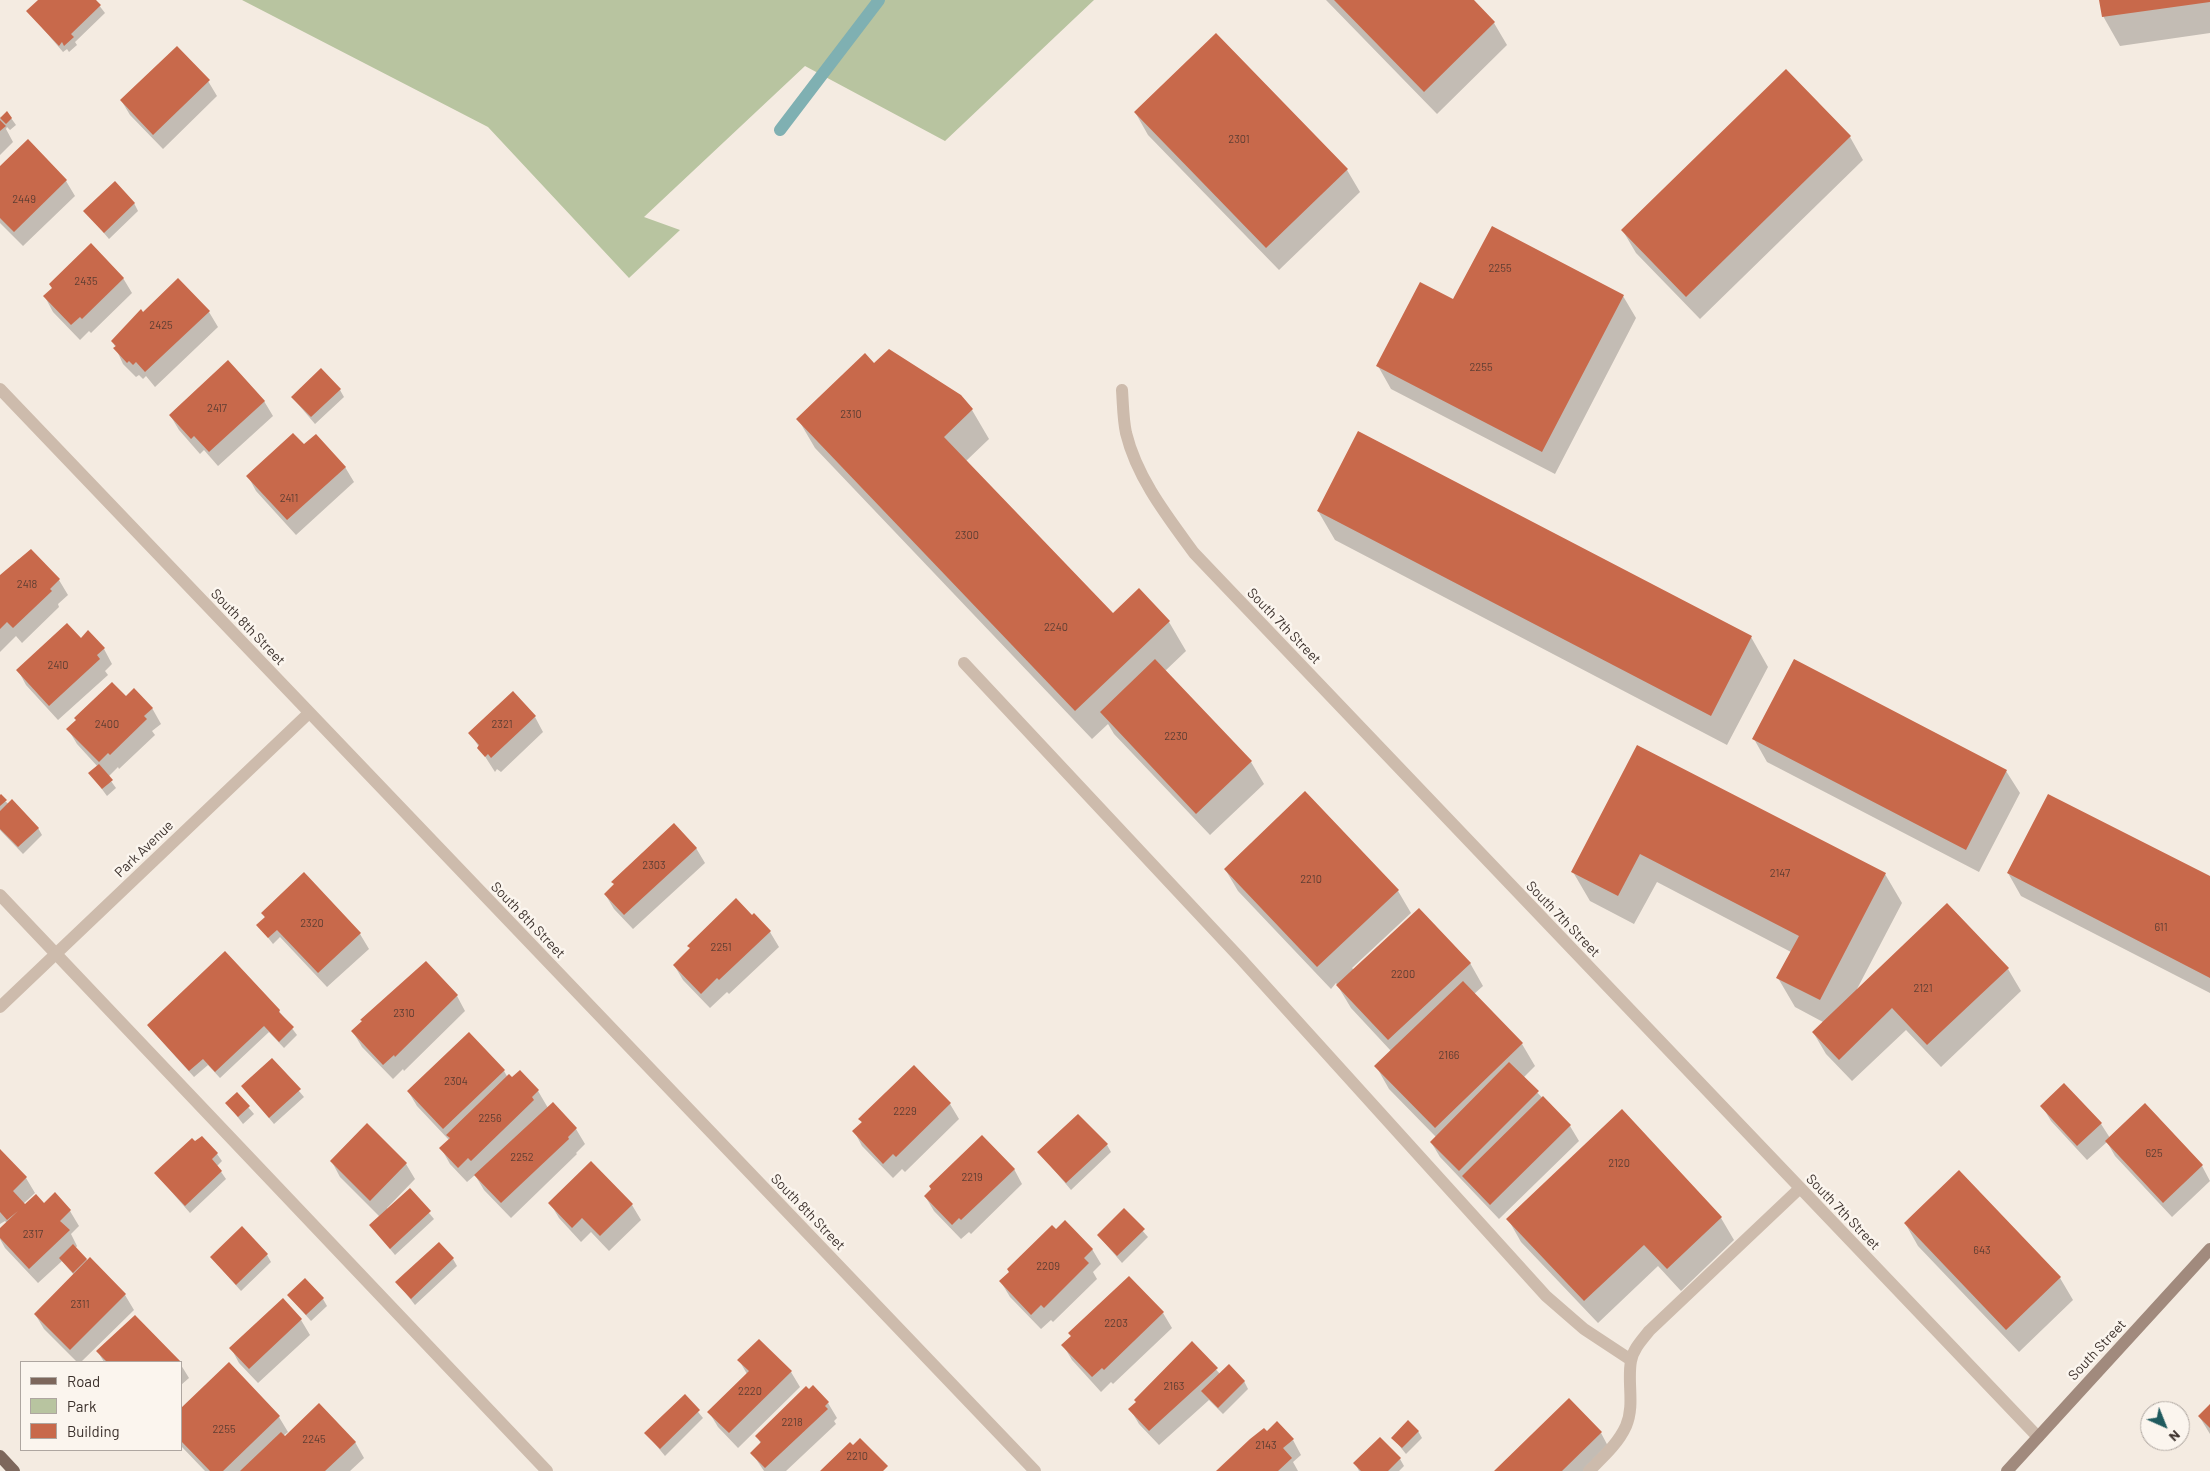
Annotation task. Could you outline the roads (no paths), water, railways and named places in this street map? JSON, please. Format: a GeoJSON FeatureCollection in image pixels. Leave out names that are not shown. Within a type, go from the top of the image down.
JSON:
{"type":"FeatureCollection","features":[{"type":"Feature","properties":{"kind":"main road","name":"South Street"},"geometry":{"type":"LineString","coordinates":[[2007,1471],[2210,1249]]}},
{"type":"Feature","properties":{"kind":"main road"},"geometry":{"type":"LineString","coordinates":[[0,1456],[14,1471]]}},
{"type":"Feature","properties":{"kind":"street","name":"South 8th Street"},"geometry":{"type":"LineString","coordinates":[[0,389],[1035,1471]]}},
{"type":"Feature","properties":{"kind":"street","name":"South 7th Street"},"geometry":{"type":"LineString","coordinates":[[1122,390],[1126,432],[1139,467],[1162,510],[1194,553],[2038,1437]]}},
{"type":"Feature","properties":{"kind":"street"},"geometry":{"type":"LineString","coordinates":[[964,663],[1241,959],[1546,1296],[1584,1329],[1631,1360]]}},
{"type":"Feature","properties":{"kind":"street","name":"Park Avenue"},"geometry":{"type":"LineString","coordinates":[[0,1007],[309,713]]}},
{"type":"Feature","properties":{"kind":"street"},"geometry":{"type":"LineString","coordinates":[[0,895],[547,1471]]}},
{"type":"Feature","properties":{"kind":"street"},"geometry":{"type":"LineString","coordinates":[[1589,1471],[1616,1442],[1626,1426],[1630,1408],[1631,1360],[1637,1346],[1649,1331],[1800,1189]]}},
{"type":"Feature","properties":{"kind":"waterway"},"geometry":{"type":"LineString","coordinates":[[780,130],[879,0]]}}]}
